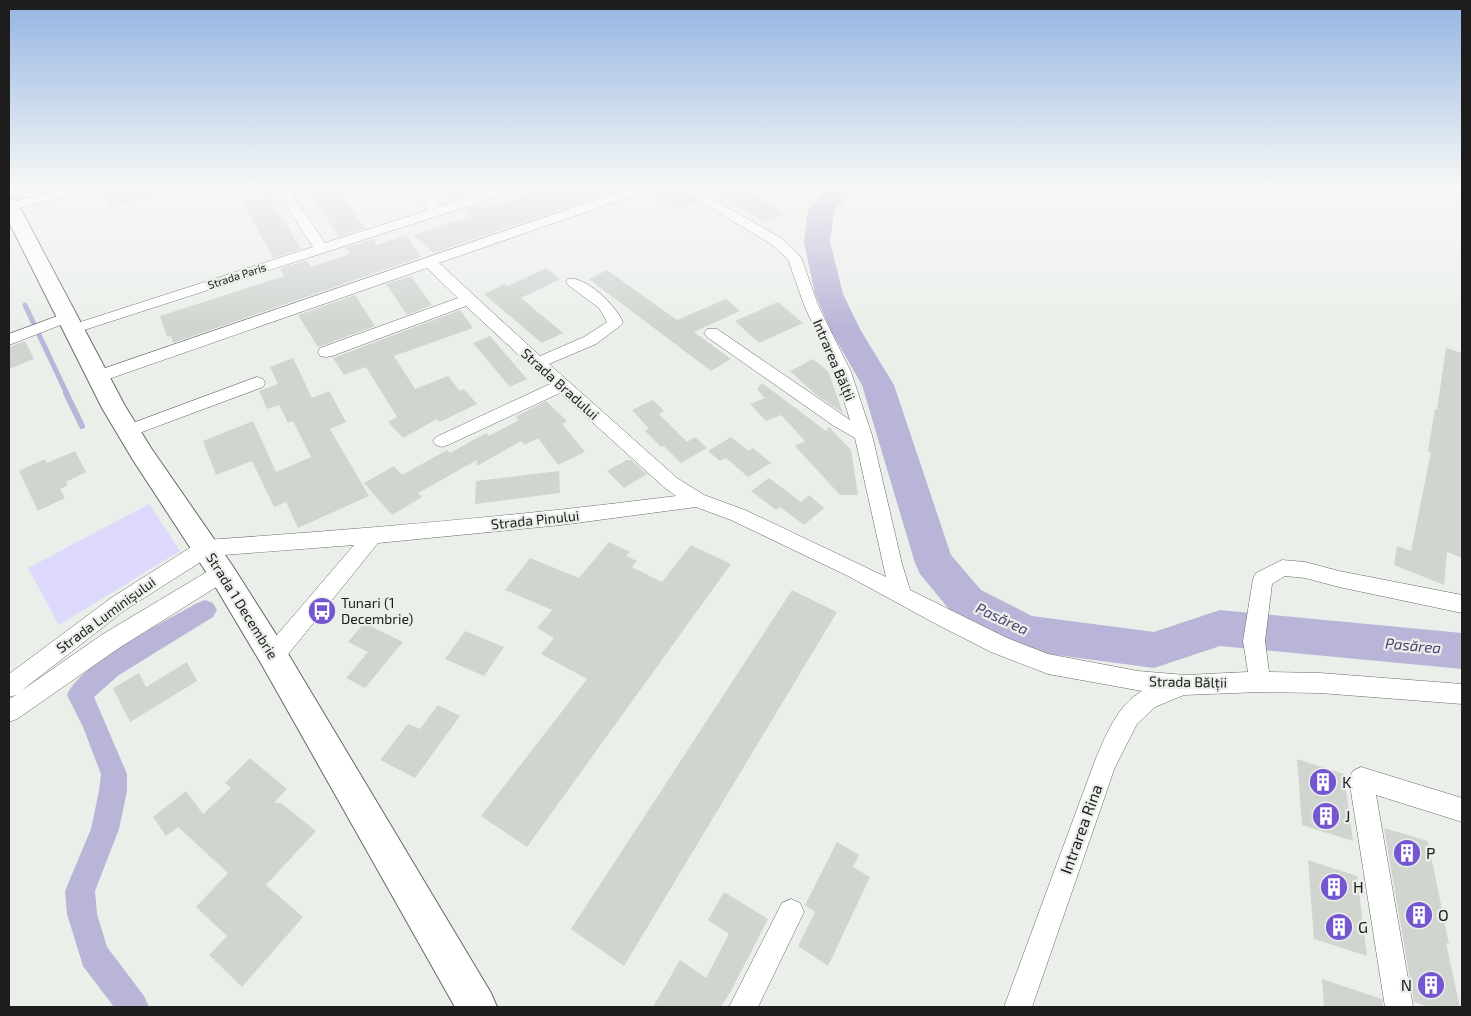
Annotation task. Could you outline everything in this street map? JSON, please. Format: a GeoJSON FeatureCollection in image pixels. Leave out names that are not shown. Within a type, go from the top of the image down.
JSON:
{"type":"FeatureCollection","features":[{"type":"Feature","properties":{"kind":"main road","name":"Strada 1 Decembrie"},"geometry":{"type":"LineString","coordinates":[[22,233],[62,324],[97,377],[128,431],[206,548],[274,656],[476,1007]]}},
{"type":"Feature","properties":{"kind":"street"},"geometry":{"type":"LineString","coordinates":[[311,233],[322,249]]}},
{"type":"Feature","properties":{"kind":"street","name":"Strada Paris"},"geometry":{"type":"LineString","coordinates":[[9,340],[27,333],[322,249],[369,233]]}},
{"type":"Feature","properties":{"kind":"street"},"geometry":{"type":"LineString","coordinates":[[97,377],[511,233]]}},
{"type":"Feature","properties":{"kind":"street","name":"Intrarea Bălții"},"geometry":{"type":"LineString","coordinates":[[763,233],[776,241],[794,258],[811,305],[843,372],[863,435],[882,524],[901,594]]}},
{"type":"Feature","properties":{"kind":"street","name":"Strada Bradului"},"geometry":{"type":"LineString","coordinates":[[429,262],[562,385],[672,483],[696,500],[756,524],[855,570],[901,594]]}},
{"type":"Feature","properties":{"kind":"street"},"geometry":{"type":"LineString","coordinates":[[538,363],[596,336],[615,323],[615,316],[604,305],[573,282]]}},
{"type":"Feature","properties":{"kind":"street"},"geometry":{"type":"LineString","coordinates":[[326,352],[468,300]]}},
{"type":"Feature","properties":{"kind":"street"},"geometry":{"type":"LineString","coordinates":[[712,333],[840,422],[863,435]]}},
{"type":"Feature","properties":{"kind":"street"},"geometry":{"type":"LineString","coordinates":[[128,431],[256,383]]}},
{"type":"Feature","properties":{"kind":"street"},"geometry":{"type":"LineString","coordinates":[[442,440],[562,385]]}},
{"type":"Feature","properties":{"kind":"street","name":"Strada Pinului"},"geometry":{"type":"LineString","coordinates":[[206,548],[373,536],[561,518],[696,500]]}},
{"type":"Feature","properties":{"kind":"street"},"geometry":{"type":"LineString","coordinates":[[274,656],[373,536]]}},
{"type":"Feature","properties":{"kind":"street","name":"Strada Luminișului"},"geometry":{"type":"LineString","coordinates":[[9,687],[118,604],[206,548]]}},
{"type":"Feature","properties":{"kind":"street"},"geometry":{"type":"LineString","coordinates":[[1260,682],[1254,641],[1263,579],[1282,568],[1305,570],[1339,579],[1462,604]]}},
{"type":"Feature","properties":{"kind":"street"},"geometry":{"type":"LineString","coordinates":[[9,712],[111,641],[222,573]]}},
{"type":"Feature","properties":{"kind":"street","name":"Strada Bălții"},"geometry":{"type":"LineString","coordinates":[[901,594],[999,645],[1048,664],[1138,681],[1185,685],[1260,682],[1320,683],[1462,694]]}},
{"type":"Feature","properties":{"kind":"street","name":"Intrarea Rina"},"geometry":{"type":"LineString","coordinates":[[1018,1007],[1104,766],[1121,728],[1130,713],[1144,700],[1161,692],[1185,685]]}},
{"type":"Feature","properties":{"kind":"street"},"geometry":{"type":"LineString","coordinates":[[1399,1007],[1361,779],[1462,810]]}},
{"type":"Feature","properties":{"kind":"street"},"geometry":{"type":"LineString","coordinates":[[743,1007],[791,912]]}},
{"type":"Feature","properties":{"kind":"shaded area"},"geometry":{"type":"Polygon","coordinates":[[[149,504],[180,551],[59,625],[28,568],[149,504]]]}},
{"type":"Feature","properties":{"kind":"building"},"geometry":{"type":"Polygon","coordinates":[[[260,233],[291,233],[301,249],[273,258],[260,233]]]}},
{"type":"Feature","properties":{"kind":"building"},"geometry":{"type":"Polygon","coordinates":[[[337,233],[349,233],[339,237],[337,233]]]}},
{"type":"Feature","properties":{"kind":"building"},"geometry":{"type":"Polygon","coordinates":[[[418,233],[491,233],[434,253],[413,235],[418,233]]]}},
{"type":"Feature","properties":{"kind":"building"},"geometry":{"type":"Polygon","coordinates":[[[406,235],[421,257],[173,343],[171,336],[167,337],[160,316],[284,276],[280,269],[307,260],[311,267],[350,254],[346,248],[373,239],[377,245],[406,235]]]}},
{"type":"Feature","properties":{"kind":"building"},"geometry":{"type":"Polygon","coordinates":[[[546,268],[560,279],[521,298],[563,333],[542,343],[484,294],[505,284],[508,286],[546,268]]]}},
{"type":"Feature","properties":{"kind":"building"},"geometry":{"type":"Polygon","coordinates":[[[607,270],[677,320],[726,299],[740,311],[694,332],[731,359],[711,371],[589,279],[607,270]]]}},
{"type":"Feature","properties":{"kind":"building"},"geometry":{"type":"Polygon","coordinates":[[[411,276],[432,305],[407,315],[386,284],[411,276]]]}},
{"type":"Feature","properties":{"kind":"building"},"geometry":{"type":"Polygon","coordinates":[[[355,295],[375,326],[318,347],[298,315],[355,295]]]}},
{"type":"Feature","properties":{"kind":"building"},"geometry":{"type":"Polygon","coordinates":[[[778,302],[803,323],[759,343],[735,321],[778,302]]]}},
{"type":"Feature","properties":{"kind":"building"},"geometry":{"type":"Polygon","coordinates":[[[460,310],[473,328],[394,356],[415,389],[448,376],[460,391],[464,389],[477,404],[440,422],[437,419],[403,438],[388,422],[397,417],[366,367],[344,375],[333,358],[460,310]]]}},
{"type":"Feature","properties":{"kind":"building"},"geometry":{"type":"Polygon","coordinates":[[[490,336],[527,379],[510,387],[473,343],[490,336]]]}},
{"type":"Feature","properties":{"kind":"building"},"geometry":{"type":"Polygon","coordinates":[[[25,341],[34,359],[9,369],[9,347],[25,341]]]}},
{"type":"Feature","properties":{"kind":"building"},"geometry":{"type":"Polygon","coordinates":[[[1446,348],[1462,353],[1462,558],[1447,552],[1444,585],[1394,565],[1397,546],[1411,551],[1431,452],[1428,451],[1435,409],[1437,410],[1446,348]]]}},
{"type":"Feature","properties":{"kind":"building"},"geometry":{"type":"Polygon","coordinates":[[[293,358],[312,398],[329,391],[346,422],[330,429],[369,496],[298,528],[286,502],[274,507],[252,461],[216,475],[203,441],[253,421],[276,472],[311,457],[293,421],[288,423],[279,405],[267,409],[259,391],[278,384],[270,367],[293,358]]]}},
{"type":"Feature","properties":{"kind":"building"},"geometry":{"type":"Polygon","coordinates":[[[813,359],[828,371],[843,413],[815,394],[790,371],[813,359]]]}},
{"type":"Feature","properties":{"kind":"building"},"geometry":{"type":"Polygon","coordinates":[[[762,383],[826,431],[829,427],[851,450],[858,495],[840,495],[795,446],[805,441],[781,415],[766,421],[750,404],[765,398],[757,389],[762,383]]]}},
{"type":"Feature","properties":{"kind":"building"},"geometry":{"type":"Polygon","coordinates":[[[653,400],[664,411],[659,414],[687,442],[695,437],[707,448],[681,463],[664,446],[661,447],[645,431],[649,429],[632,410],[653,400]]]}},
{"type":"Feature","properties":{"kind":"building"},"geometry":{"type":"Polygon","coordinates":[[[546,401],[567,421],[562,424],[585,452],[558,465],[538,438],[525,445],[521,441],[477,466],[477,460],[418,493],[422,497],[392,515],[364,483],[394,466],[402,475],[447,450],[450,453],[486,433],[489,436],[519,420],[515,417],[546,401]]]}},
{"type":"Feature","properties":{"kind":"building"},"geometry":{"type":"Polygon","coordinates":[[[731,437],[749,451],[753,448],[771,463],[748,477],[726,458],[720,461],[708,451],[731,437]]]}},
{"type":"Feature","properties":{"kind":"building"},"geometry":{"type":"Polygon","coordinates":[[[75,451],[86,472],[66,482],[68,485],[60,489],[65,498],[38,511],[19,471],[45,459],[47,463],[75,451]]]}},
{"type":"Feature","properties":{"kind":"building"},"geometry":{"type":"Polygon","coordinates":[[[627,460],[631,460],[647,474],[624,488],[607,471],[627,460]]]}},
{"type":"Feature","properties":{"kind":"building"},"geometry":{"type":"Polygon","coordinates":[[[559,471],[560,493],[475,504],[476,481],[559,471]]]}},
{"type":"Feature","properties":{"kind":"building"},"geometry":{"type":"Polygon","coordinates":[[[769,478],[801,502],[809,495],[824,508],[804,525],[780,507],[776,510],[751,491],[769,478]]]}},
{"type":"Feature","properties":{"kind":"building"},"geometry":{"type":"Polygon","coordinates":[[[609,542],[630,552],[626,556],[637,561],[632,567],[662,582],[691,545],[731,564],[527,847],[481,816],[587,679],[541,654],[554,638],[537,628],[552,610],[505,590],[530,558],[579,578],[609,542]]]}},
{"type":"Feature","properties":{"kind":"building"},"geometry":{"type":"Polygon","coordinates":[[[792,590],[837,612],[624,966],[571,929],[792,590]]]}},
{"type":"Feature","properties":{"kind":"building"},"geometry":{"type":"Polygon","coordinates":[[[364,623],[403,642],[365,688],[346,678],[368,652],[348,642],[364,623]]]}},
{"type":"Feature","properties":{"kind":"building"},"geometry":{"type":"Polygon","coordinates":[[[465,631],[504,647],[484,676],[445,659],[465,631]]]}},
{"type":"Feature","properties":{"kind":"building"},"geometry":{"type":"Polygon","coordinates":[[[187,662],[197,681],[130,722],[113,688],[139,673],[146,687],[187,662]]]}},
{"type":"Feature","properties":{"kind":"building"},"geometry":{"type":"Polygon","coordinates":[[[438,705],[460,716],[415,778],[380,760],[408,724],[420,729],[438,705]]]}},
{"type":"Feature","properties":{"kind":"building"},"geometry":{"type":"Polygon","coordinates":[[[250,758],[287,789],[274,803],[281,803],[316,831],[266,885],[303,917],[242,987],[209,955],[227,936],[196,907],[228,873],[178,827],[166,836],[153,817],[186,791],[203,814],[231,788],[225,783],[250,758]]]}},
{"type":"Feature","properties":{"kind":"building"},"geometry":{"type":"Polygon","coordinates":[[[1297,759],[1344,774],[1353,841],[1302,825],[1297,759]]]}},
{"type":"Feature","properties":{"kind":"building"},"geometry":{"type":"Polygon","coordinates":[[[1384,828],[1428,841],[1449,944],[1446,943],[1460,1007],[1430,1007],[1414,1002],[1384,828]]]}},
{"type":"Feature","properties":{"kind":"building"},"geometry":{"type":"Polygon","coordinates":[[[837,842],[859,855],[853,867],[870,877],[828,966],[798,946],[815,912],[805,905],[837,842]]]}},
{"type":"Feature","properties":{"kind":"building"},"geometry":{"type":"Polygon","coordinates":[[[1308,860],[1357,876],[1367,956],[1314,939],[1308,860]]]}},
{"type":"Feature","properties":{"kind":"building"},"geometry":{"type":"Polygon","coordinates":[[[724,892],[768,919],[731,991],[721,1007],[653,1007],[680,960],[706,978],[729,934],[708,920],[724,892]]]}},
{"type":"Feature","properties":{"kind":"building"},"geometry":{"type":"Polygon","coordinates":[[[1322,979],[1382,999],[1383,1007],[1324,1007],[1322,979]]]}},
{"type":"Feature","properties":{"kind":"waterway","name":"Pasărea"},"geometry":{"type":"LineString","coordinates":[[818,233],[817,242],[829,294],[846,331],[878,385],[934,563],[967,602],[1026,633],[1154,650],[1220,628],[1462,651]]}},
{"type":"Feature","properties":{"kind":"waterway"},"geometry":{"type":"LineString","coordinates":[[25,305],[67,394]]}},
{"type":"Feature","properties":{"kind":"waterway"},"geometry":{"type":"LineString","coordinates":[[66,393],[82,426]]}},
{"type":"Feature","properties":{"kind":"waterway"},"geometry":{"type":"LineString","coordinates":[[133,1007],[94,955],[82,914],[80,891],[105,829],[113,791],[114,774],[94,723],[80,695],[89,684],[110,667],[205,610]]}},
{"type":"Feature","properties":{"kind":"place","name":"Tunari (1 Decembrie)"},"geometry":{"type":"Point","coordinates":[322,611]}},
{"type":"Feature","properties":{"kind":"place","name":"K"},"geometry":{"type":"Point","coordinates":[1323,782]}},
{"type":"Feature","properties":{"kind":"place","name":"J"},"geometry":{"type":"Point","coordinates":[1326,816]}},
{"type":"Feature","properties":{"kind":"place","name":"P"},"geometry":{"type":"Point","coordinates":[1407,853]}},
{"type":"Feature","properties":{"kind":"place","name":"H"},"geometry":{"type":"Point","coordinates":[1334,887]}},
{"type":"Feature","properties":{"kind":"place","name":"O"},"geometry":{"type":"Point","coordinates":[1419,915]}},
{"type":"Feature","properties":{"kind":"place","name":"G"},"geometry":{"type":"Point","coordinates":[1339,927]}},
{"type":"Feature","properties":{"kind":"place","name":"N"},"geometry":{"type":"Point","coordinates":[1431,985]}}]}
